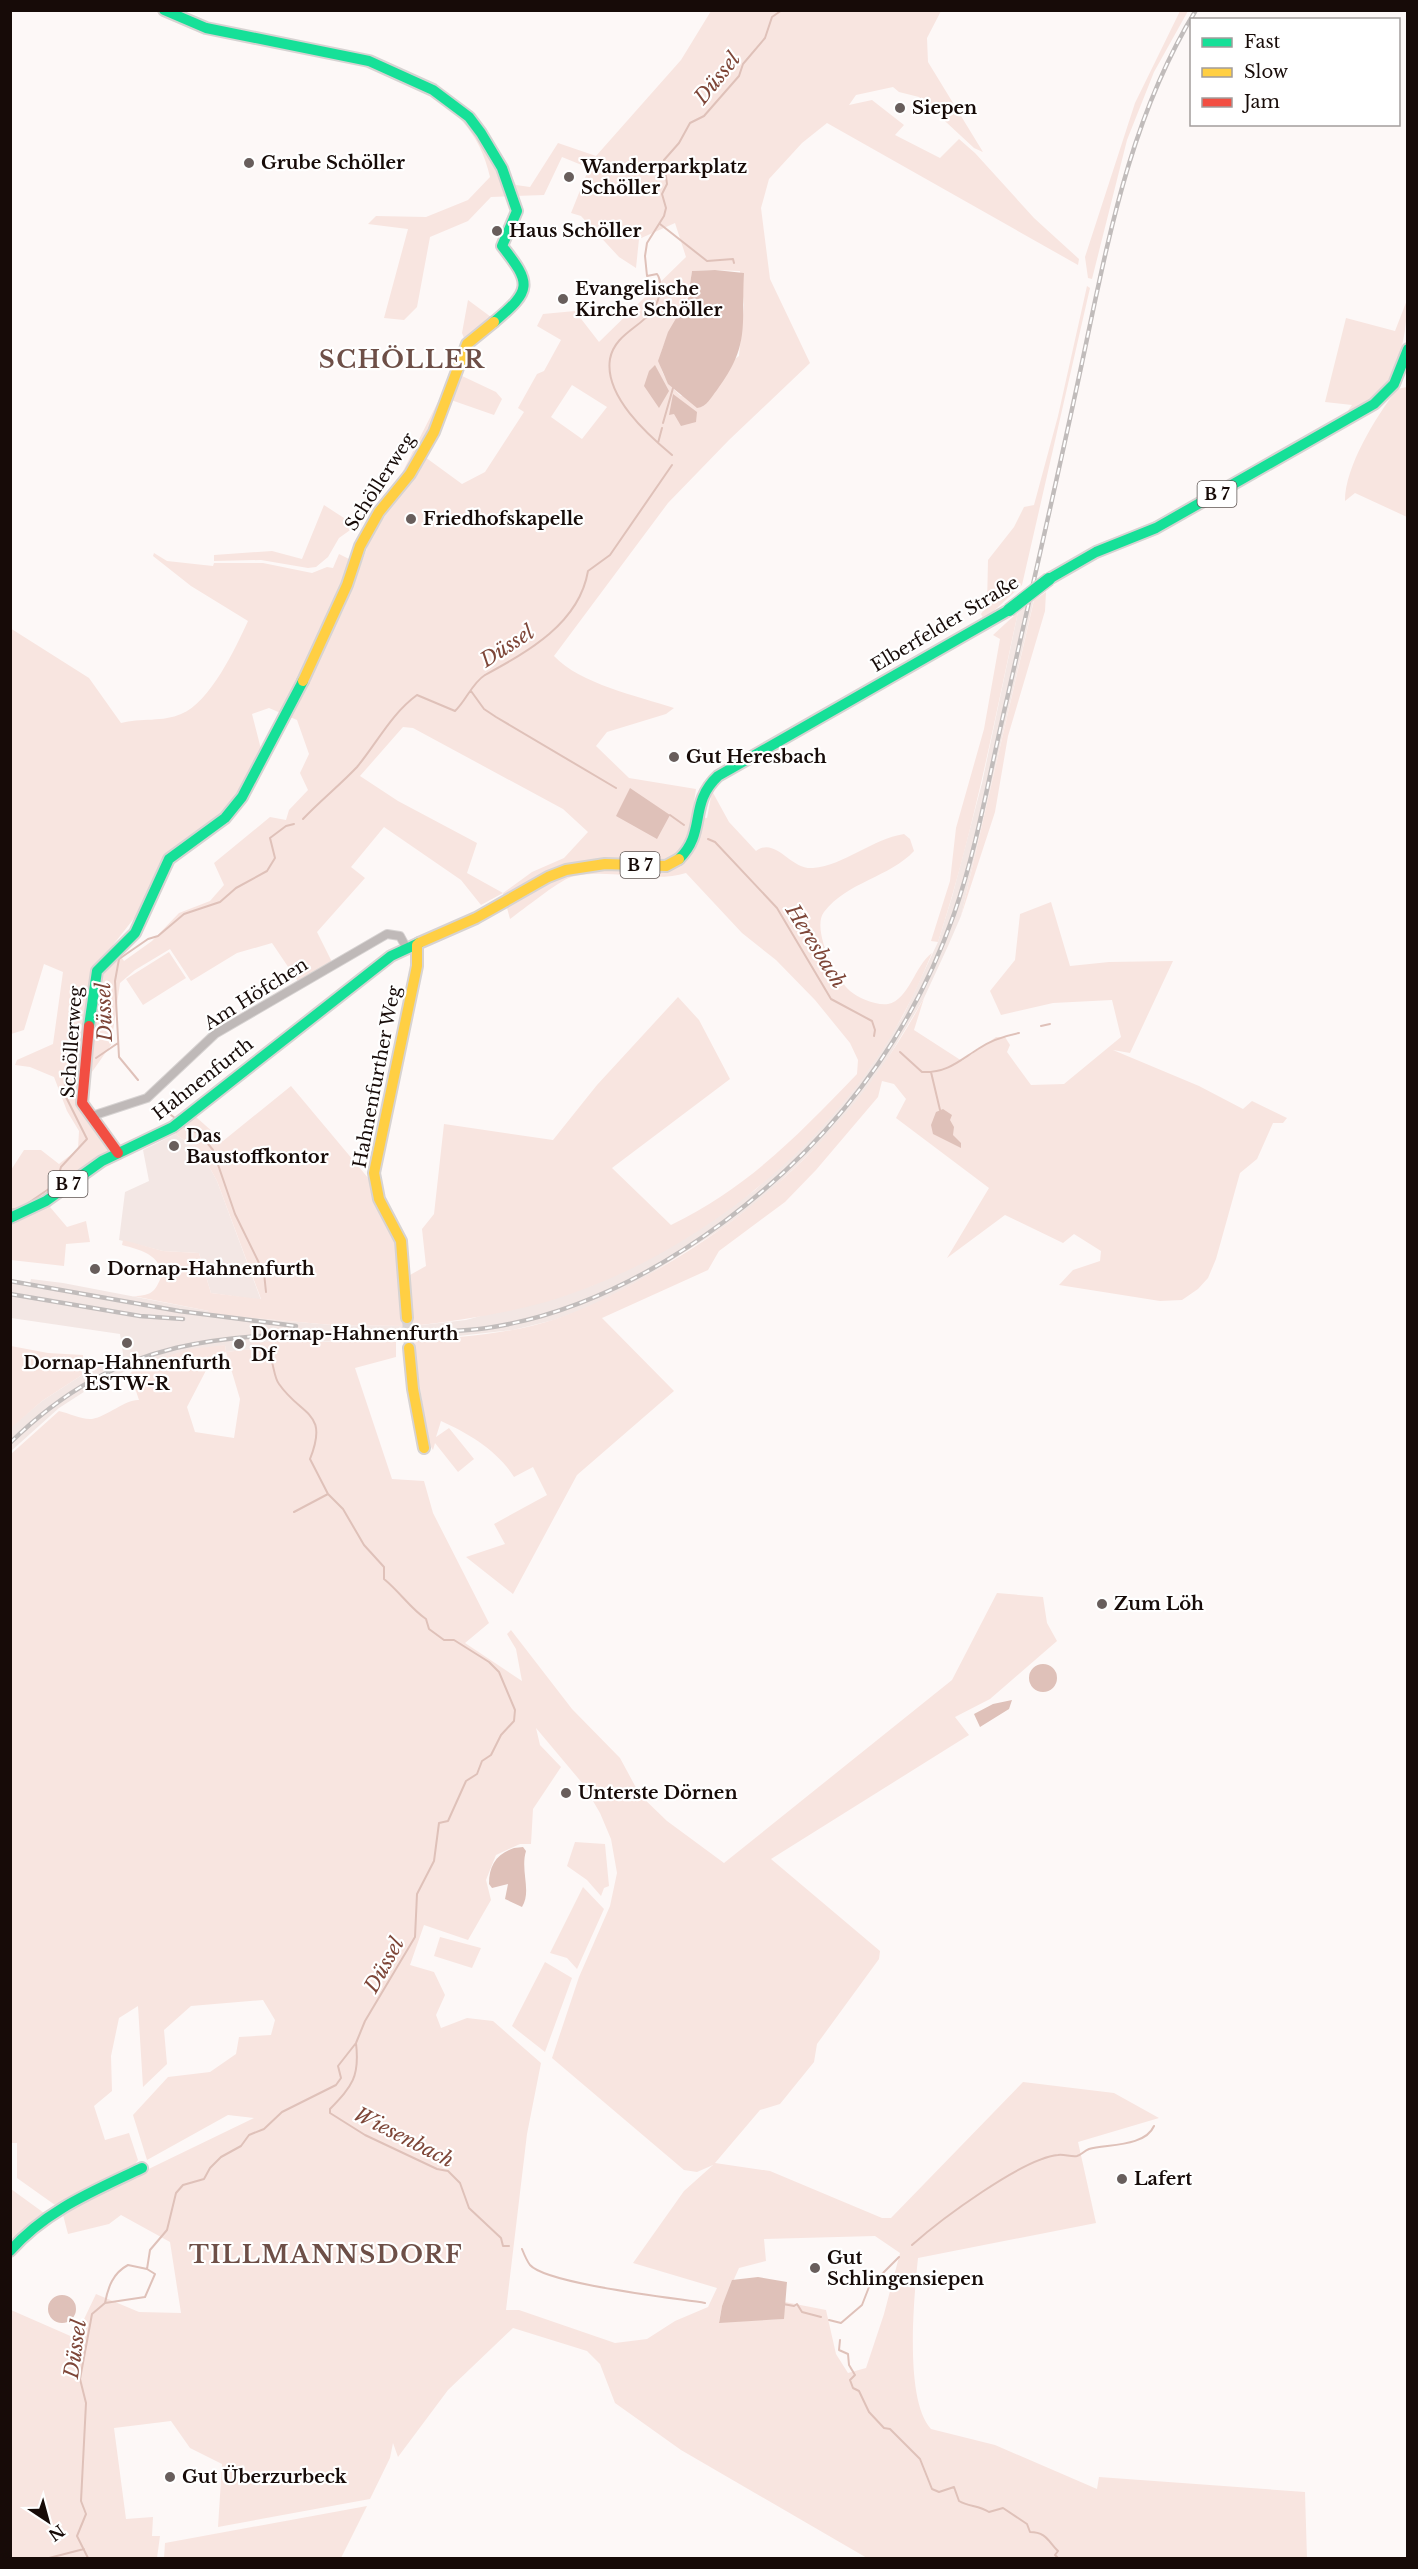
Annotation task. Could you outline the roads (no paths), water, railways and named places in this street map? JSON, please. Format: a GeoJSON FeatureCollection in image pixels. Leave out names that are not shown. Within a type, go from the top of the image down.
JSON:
{"type":"FeatureCollection","features":[{"type":"Feature","properties":{"kind":"street","name":"Schöllerweg"},"geometry":{"type":"LineString","coordinates":[[118,1153],[82,1103],[94,979],[98,971],[135,933],[169,859],[225,818],[242,797],[320,649],[347,585],[360,546],[379,512],[410,474],[434,432],[467,344],[518,302],[525,285],[520,269],[502,246],[517,211],[502,168],[469,117],[447,98],[369,61],[206,28],[165,10]]}},
{"type":"Feature","properties":{"kind":"street","name":"Elberfelder Straße"},"geometry":{"type":"LineString","coordinates":[[412,947],[476,918],[548,877],[586,866],[666,866],[675,862],[682,857],[695,836],[701,796],[706,786],[718,776],[1009,610],[1049,579],[1096,552],[1156,528],[1366,409],[1380,399],[1394,384],[1407,349]]}},
{"type":"Feature","properties":{"kind":"street","name":"Am Höfchen"},"geometry":{"type":"LineString","coordinates":[[92,1116],[147,1098],[215,1034],[387,934],[400,936],[412,947]]}},
{"type":"Feature","properties":{"kind":"street","name":"Hahnenfurth"},"geometry":{"type":"LineString","coordinates":[[10,1218],[27,1213],[82,1173],[118,1153],[158,1137],[173,1127],[374,967],[412,947]]}},
{"type":"Feature","properties":{"kind":"street","name":"Hahnenfurther Weg"},"geometry":{"type":"LineString","coordinates":[[407,1318],[401,1241],[379,1199],[374,1173],[417,966],[412,947]]}},
{"type":"Feature","properties":{"kind":"street"},"geometry":{"type":"LineString","coordinates":[[409,1348],[413,1389],[424,1448]]}},
{"type":"Feature","properties":{"kind":"street"},"geometry":{"type":"LineString","coordinates":[[10,2250],[18,2240],[57,2210],[142,2168]]}},
{"type":"Feature","properties":{"kind":"waterway","name":"Düssel"},"geometry":{"type":"LineString","coordinates":[[672,455],[640,426],[621,400],[610,373],[610,359],[620,339],[646,318],[658,299],[659,278],[657,274],[647,276],[645,256],[647,243],[664,216],[666,208],[662,194],[667,184],[664,160],[679,143],[690,123],[704,116],[739,76],[743,64],[765,38],[772,17],[782,10]]}},
{"type":"Feature","properties":{"kind":"waterway"},"geometry":{"type":"LineString","coordinates":[[660,224],[707,261],[733,259],[734,263]]}},
{"type":"Feature","properties":{"kind":"waterway"},"geometry":{"type":"LineString","coordinates":[[663,423],[673,388]]}},
{"type":"Feature","properties":{"kind":"waterway"},"geometry":{"type":"LineString","coordinates":[[658,443],[662,428]]}},
{"type":"Feature","properties":{"kind":"waterway","name":"Düssel"},"geometry":{"type":"LineString","coordinates":[[303,819],[357,767],[399,711],[417,695],[455,711],[480,678],[534,646],[563,621],[583,590],[588,571],[610,555],[672,465]]}},
{"type":"Feature","properties":{"kind":"waterway","name":"Heresbach"},"geometry":{"type":"LineString","coordinates":[[471,691],[484,709],[616,788]]}},
{"type":"Feature","properties":{"kind":"waterway","name":"Heresbach"},"geometry":{"type":"LineString","coordinates":[[670,815],[684,825]]}},
{"type":"Feature","properties":{"kind":"waterway","name":"Düssel"},"geometry":{"type":"LineString","coordinates":[[138,1080],[119,1057],[115,981],[119,959],[148,939],[158,936],[184,914],[220,902],[236,888],[267,871],[275,858],[270,838],[286,826],[294,824]]}},
{"type":"Feature","properties":{"kind":"waterway","name":"Heresbach"},"geometry":{"type":"LineString","coordinates":[[708,839],[715,842],[777,908],[831,999],[872,1021],[874,1036]]}},
{"type":"Feature","properties":{"kind":"waterway","name":"Heresbach"},"geometry":{"type":"LineString","coordinates":[[1041,1026],[1050,1024]]}},
{"type":"Feature","properties":{"kind":"waterway","name":"Heresbach"},"geometry":{"type":"LineString","coordinates":[[900,1052],[922,1072],[939,1071],[993,1041],[1019,1033]]}},
{"type":"Feature","properties":{"kind":"waterway"},"geometry":{"type":"LineString","coordinates":[[96,1058],[118,1043]]}},
{"type":"Feature","properties":{"kind":"waterway"},"geometry":{"type":"LineString","coordinates":[[10,1210],[21,1208],[56,1184],[61,1167],[87,1139],[63,1091],[69,1072],[80,1064]]}},
{"type":"Feature","properties":{"kind":"waterway"},"geometry":{"type":"LineString","coordinates":[[931,1072],[940,1110]]}},
{"type":"Feature","properties":{"kind":"waterway","name":"Düssel"},"geometry":{"type":"LineString","coordinates":[[163,1109],[175,1118]]}},
{"type":"Feature","properties":{"kind":"waterway","name":"Düssel"},"geometry":{"type":"LineString","coordinates":[[184,1126],[200,1134],[213,1150],[235,1214],[264,1273],[266,1292]]}},
{"type":"Feature","properties":{"kind":"waterway","name":"Düssel"},"geometry":{"type":"LineString","coordinates":[[88,2558],[77,2536],[86,2514],[81,2501],[86,2403],[80,2379],[92,2314],[105,2303],[145,2297],[155,2274],[147,2269],[150,2250],[167,2230],[176,2193],[183,2185],[204,2179],[210,2168],[221,2157],[241,2146],[249,2135],[264,2129],[282,2112],[336,2085],[341,2078],[338,2066],[356,2043],[365,2021],[415,1937],[417,1894],[434,1861],[439,1823],[448,1821],[466,1781],[477,1774],[482,1761],[491,1755],[501,1735],[514,1721],[515,1710],[499,1672],[489,1662],[454,1640],[444,1640],[429,1629],[426,1619],[384,1579],[384,1567],[364,1545],[343,1509],[328,1494],[310,1459],[315,1443],[315,1423],[279,1384],[272,1362]]}},
{"type":"Feature","properties":{"kind":"waterway"},"geometry":{"type":"LineString","coordinates":[[294,1512],[328,1494]]}},
{"type":"Feature","properties":{"kind":"waterway","name":"Wiesenbach"},"geometry":{"type":"LineString","coordinates":[[356,2043],[357,2064],[353,2080],[330,2109],[330,2113],[365,2135],[437,2169],[448,2171],[460,2183],[469,2208],[501,2238],[503,2246],[509,2246]]}},
{"type":"Feature","properties":{"kind":"waterway"},"geometry":{"type":"LineString","coordinates":[[912,2245],[961,2206],[1024,2167],[1058,2155],[1077,2156],[1089,2149],[1125,2144],[1143,2138],[1154,2126]]}},
{"type":"Feature","properties":{"kind":"waterway","name":"Wiesenbach"},"geometry":{"type":"LineString","coordinates":[[522,2249],[530,2265],[541,2272],[560,2278],[612,2289],[705,2303]]}},
{"type":"Feature","properties":{"kind":"waterway"},"geometry":{"type":"LineString","coordinates":[[841,2323],[862,2305],[869,2287],[899,2257]]}},
{"type":"Feature","properties":{"kind":"waterway"},"geometry":{"type":"LineString","coordinates":[[105,2303],[112,2281],[118,2272],[128,2265],[147,2269]]}},
{"type":"Feature","properties":{"kind":"waterway","name":"Wiesenbach"},"geometry":{"type":"LineString","coordinates":[[783,2304],[794,2306],[797,2304],[802,2312],[821,2317]]}},
{"type":"Feature","properties":{"kind":"waterway","name":"Wiesenbach"},"geometry":{"type":"LineString","coordinates":[[829,2320],[841,2323]]}},
{"type":"Feature","properties":{"kind":"waterway","name":"Wiesenbach"},"geometry":{"type":"LineString","coordinates":[[840,2340],[839,2350],[848,2354],[849,2365],[855,2375],[850,2380],[853,2388],[859,2391],[869,2412],[884,2428],[890,2429],[920,2459],[932,2489],[939,2492],[954,2487],[959,2501],[963,2503],[989,2512],[1003,2508],[1027,2524],[1030,2532],[1046,2538],[1058,2551],[1055,2555],[1058,2558]]}},
{"type":"Feature","properties":{"kind":"waterway"},"geometry":{"type":"LineString","coordinates":[[49,2558],[84,2549]]}},
{"type":"Feature","properties":{"kind":"tunnel"},"geometry":{"type":"LineString","coordinates":[[407,1318],[409,1348]]}},
{"type":"Feature","properties":{"kind":"railway"},"geometry":{"type":"LineString","coordinates":[[1192,18],[1196,10]]}},
{"type":"Feature","properties":{"kind":"railway"},"geometry":{"type":"LineString","coordinates":[[10,1443],[51,1407],[93,1380],[135,1361],[178,1348],[269,1335],[473,1330],[519,1322],[582,1302],[671,1258],[725,1221],[764,1190],[833,1122],[863,1085],[915,1004],[954,914],[983,807],[1116,211],[1127,170],[1156,88],[1190,21]]}},
{"type":"Feature","properties":{"kind":"railway"},"geometry":{"type":"LineString","coordinates":[[10,1281],[179,1311],[296,1326]]}},
{"type":"Feature","properties":{"kind":"railway"},"geometry":{"type":"LineString","coordinates":[[10,1294],[140,1316],[183,1319]]}},
{"type":"Feature","properties":{"kind":"place","name":"Siepen"},"geometry":{"type":"Point","coordinates":[900,108]}},
{"type":"Feature","properties":{"kind":"place","name":"Grube Schöller"},"geometry":{"type":"Point","coordinates":[249,163]}},
{"type":"Feature","properties":{"kind":"place","name":"Wanderparkplatz Schöller"},"geometry":{"type":"Point","coordinates":[569,177]}},
{"type":"Feature","properties":{"kind":"place","name":"Haus Schöller"},"geometry":{"type":"Point","coordinates":[497,231]}},
{"type":"Feature","properties":{"kind":"place","name":"Evangelische Kirche Schöller"},"geometry":{"type":"Point","coordinates":[563,299]}},
{"type":"Feature","properties":{"kind":"place","name":"Friedhofskapelle"},"geometry":{"type":"Point","coordinates":[411,519]}},
{"type":"Feature","properties":{"kind":"place","name":"Gut Heresbach"},"geometry":{"type":"Point","coordinates":[674,757]}},
{"type":"Feature","properties":{"kind":"place","name":"Das Baustoffkontor"},"geometry":{"type":"Point","coordinates":[174,1146]}},
{"type":"Feature","properties":{"kind":"place","name":"Dornap-Hahnenfurth"},"geometry":{"type":"Point","coordinates":[95,1269]}},
{"type":"Feature","properties":{"kind":"place","name":"Dornap-Hahnenfurth ESTW-R"},"geometry":{"type":"Point","coordinates":[127,1343]}},
{"type":"Feature","properties":{"kind":"place","name":"Dornap-Hahnenfurth Df"},"geometry":{"type":"Point","coordinates":[239,1344]}},
{"type":"Feature","properties":{"kind":"place","name":"Zum Löh"},"geometry":{"type":"Point","coordinates":[1102,1604]}},
{"type":"Feature","properties":{"kind":"place","name":"Unterste Dörnen"},"geometry":{"type":"Point","coordinates":[566,1793]}},
{"type":"Feature","properties":{"kind":"place","name":"Lafert"},"geometry":{"type":"Point","coordinates":[1122,2179]}},
{"type":"Feature","properties":{"kind":"place","name":"Gut Schlingensiepen"},"geometry":{"type":"Point","coordinates":[815,2268]}},
{"type":"Feature","properties":{"kind":"place","name":"Gut Überzurbeck"},"geometry":{"type":"Point","coordinates":[170,2477]}},
{"type":"Feature","properties":{"kind":"district","name":"SCHÖLLER"},"geometry":{"type":"Point","coordinates":[402,359]}},
{"type":"Feature","properties":{"kind":"district","name":"TILLMANNSDORF"},"geometry":{"type":"Point","coordinates":[326,2254]}}]}
